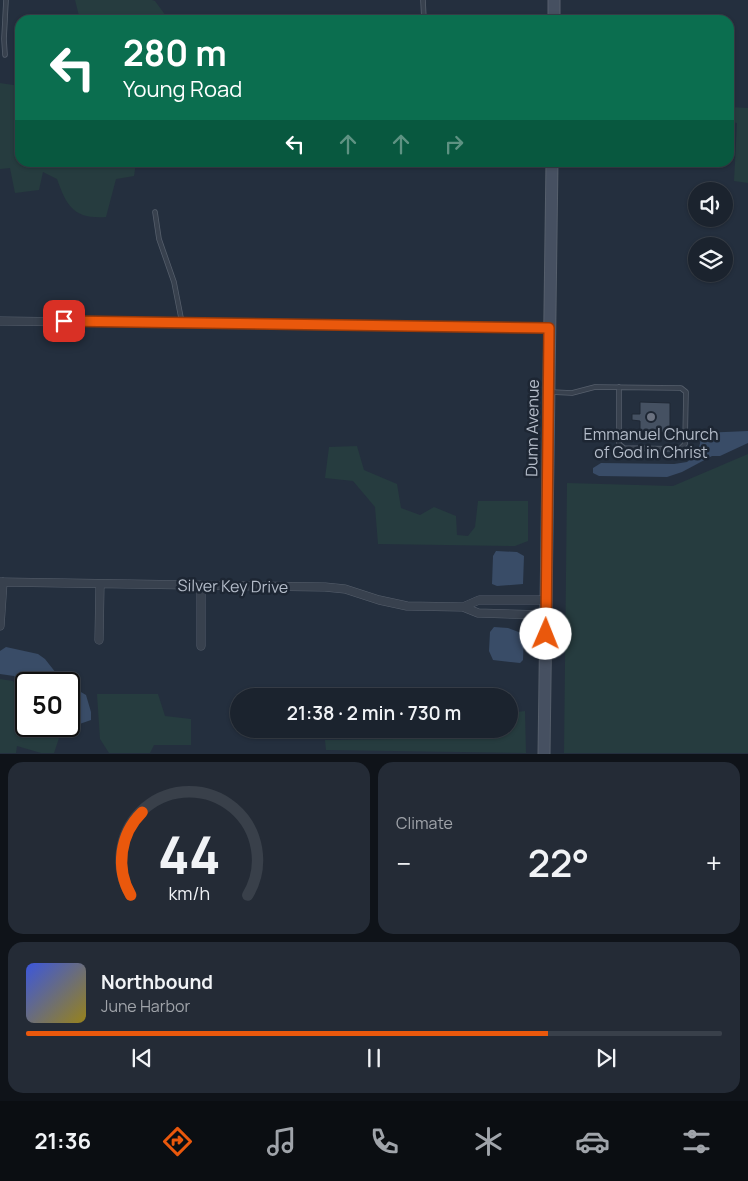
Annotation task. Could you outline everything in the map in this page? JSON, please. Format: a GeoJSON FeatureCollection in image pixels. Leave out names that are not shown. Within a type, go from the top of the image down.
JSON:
{"type":"FeatureCollection","features":[{"type":"Feature","properties":{"kind":"main road"},"geometry":{"type":"LineString","coordinates":[[554,0],[554,15]]}},
{"type":"Feature","properties":{"kind":"main road","name":"Dunn Avenue"},"geometry":{"type":"LineString","coordinates":[[544,754],[552,167]]}},
{"type":"Feature","properties":{"kind":"street"},"geometry":{"type":"LineString","coordinates":[[0,321],[549,328]]}},
{"type":"Feature","properties":{"kind":"street"},"geometry":{"type":"LineString","coordinates":[[0,626],[1,582]]}},
{"type":"Feature","properties":{"kind":"street","name":"Silver Key Drive"},"geometry":{"type":"LineString","coordinates":[[1,582],[345,589],[379,600],[408,606],[463,607],[478,613],[546,615]]}},
{"type":"Feature","properties":{"kind":"street"},"geometry":{"type":"LineString","coordinates":[[99,640],[100,584]]}},
{"type":"Feature","properties":{"kind":"street"},"geometry":{"type":"LineString","coordinates":[[201,646],[202,586]]}},
{"type":"Feature","properties":{"kind":"street","name":"Silver Key Drive"},"geometry":{"type":"LineString","coordinates":[[463,607],[479,600],[546,600]]}},
{"type":"Feature","properties":{"kind":"lane"},"geometry":{"type":"LineString","coordinates":[[5,55],[6,0]]}},
{"type":"Feature","properties":{"kind":"lane"},"geometry":{"type":"LineString","coordinates":[[423,0],[424,15]]}},
{"type":"Feature","properties":{"kind":"lane"},"geometry":{"type":"LineString","coordinates":[[155,212],[159,240],[174,282],[182,323]]}},
{"type":"Feature","properties":{"kind":"lane"},"geometry":{"type":"LineString","coordinates":[[548,392],[572,393],[589,387],[619,387],[681,388],[686,392],[685,444],[680,449],[624,448],[619,444],[619,387]]}},
{"type":"Feature","properties":{"kind":"green space"},"geometry":{"type":"Polygon","coordinates":[[[75,0],[152,0],[155,1],[165,15],[79,15],[75,0]]]}},
{"type":"Feature","properties":{"kind":"green space"},"geometry":{"type":"Polygon","coordinates":[[[0,83],[15,85],[15,167],[135,167],[134,176],[116,179],[106,217],[86,216],[73,209],[64,197],[57,179],[43,172],[39,190],[15,193],[10,168],[0,169],[0,83]]]}},
{"type":"Feature","properties":{"kind":"green space"},"geometry":{"type":"Polygon","coordinates":[[[734,107],[748,108],[748,183],[734,181],[737,123],[734,123],[734,107]]]}},
{"type":"Feature","properties":{"kind":"green space"},"geometry":{"type":"Polygon","coordinates":[[[357,446],[364,470],[397,484],[401,508],[420,515],[434,507],[456,516],[457,535],[468,536],[475,527],[478,501],[528,501],[528,541],[515,546],[378,544],[375,507],[353,481],[325,478],[329,447],[357,446]]]}},
{"type":"Feature","properties":{"kind":"green space"},"geometry":{"type":"Polygon","coordinates":[[[748,454],[748,753],[564,753],[567,483],[673,486],[748,454]]]}},
{"type":"Feature","properties":{"kind":"green space"},"geometry":{"type":"Polygon","coordinates":[[[0,679],[13,681],[15,683],[15,737],[59,737],[54,753],[41,753],[17,746],[16,753],[0,753],[0,679]]]}},
{"type":"Feature","properties":{"kind":"green space"},"geometry":{"type":"Polygon","coordinates":[[[97,694],[158,694],[165,716],[191,719],[191,745],[154,745],[150,753],[109,753],[100,739],[97,694]]]}},
{"type":"Feature","properties":{"kind":"green space"},"geometry":{"type":"Polygon","coordinates":[[[525,711],[526,753],[326,750],[325,740],[518,738],[518,712],[525,711]]]}},
{"type":"Feature","properties":{"kind":"water"},"geometry":{"type":"Polygon","coordinates":[[[748,431],[748,443],[720,456],[712,456],[682,472],[667,477],[599,476],[593,473],[593,468],[601,463],[674,464],[687,462],[698,453],[702,433],[748,431]]]}},
{"type":"Feature","properties":{"kind":"water"},"geometry":{"type":"Polygon","coordinates":[[[496,551],[517,552],[524,556],[523,584],[497,586],[492,584],[493,556],[496,551]]]}},
{"type":"Feature","properties":{"kind":"water"},"geometry":{"type":"Polygon","coordinates":[[[494,627],[508,628],[524,634],[523,660],[520,663],[493,660],[489,651],[490,632],[494,627]]]}},
{"type":"Feature","properties":{"kind":"water"},"geometry":{"type":"Polygon","coordinates":[[[6,647],[38,654],[45,659],[55,672],[15,672],[15,677],[0,674],[0,651],[6,647]]]}},
{"type":"Feature","properties":{"kind":"water"},"geometry":{"type":"Polygon","coordinates":[[[80,691],[86,695],[91,712],[91,720],[80,724],[80,691]]]}},
{"type":"Feature","properties":{"kind":"building","name":"Emmanuel Church of God in Christ"},"geometry":{"type":"Polygon","coordinates":[[[640,402],[670,403],[670,433],[640,432],[640,421],[632,420],[632,414],[640,414],[640,402]]]}},
{"type":"Feature","properties":{"kind":"place","name":"Emmanuel Church of God in Christ"},"geometry":{"type":"Point","coordinates":[651,417]}},
{"type":"Feature","properties":{"kind":"route"},"geometry":{"type":"LineString","coordinates":[[64,321],[549,328],[546,634]]}}]}
